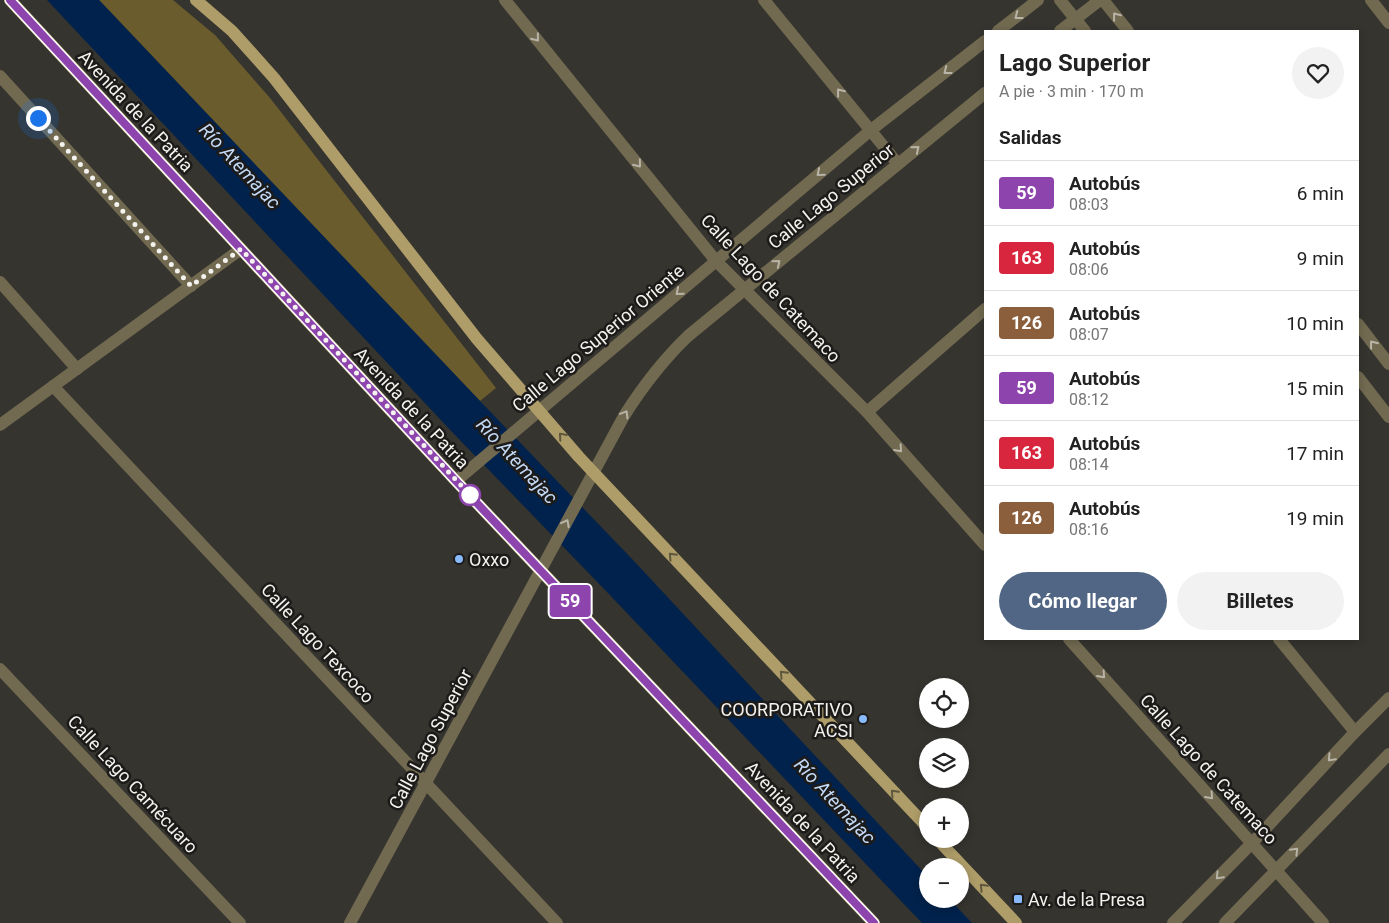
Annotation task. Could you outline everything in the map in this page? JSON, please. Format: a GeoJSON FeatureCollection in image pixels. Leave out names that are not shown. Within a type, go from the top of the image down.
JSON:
{"type":"FeatureCollection","features":[{"type":"Feature","properties":{"kind":"main road","name":"Avenida de la Patria"},"geometry":{"type":"LineString","coordinates":[[10,0],[456,481],[874,923]]}},
{"type":"Feature","properties":{"kind":"main road"},"geometry":{"type":"LineString","coordinates":[[196,0],[232,30],[274,78],[477,339],[540,411],[594,472],[919,818]]}},
{"type":"Feature","properties":{"kind":"main road"},"geometry":{"type":"LineString","coordinates":[[945,848],[1016,923]]}},
{"type":"Feature","properties":{"kind":"street","name":"Calle Lago de Catemaco"},"geometry":{"type":"LineString","coordinates":[[505,0],[716,261],[867,412],[984,544]]}},
{"type":"Feature","properties":{"kind":"street"},"geometry":{"type":"LineString","coordinates":[[764,0],[898,164]]}},
{"type":"Feature","properties":{"kind":"street"},"geometry":{"type":"LineString","coordinates":[[999,30],[1038,0]]}},
{"type":"Feature","properties":{"kind":"street"},"geometry":{"type":"LineString","coordinates":[[1060,0],[1084,30]]}},
{"type":"Feature","properties":{"kind":"street"},"geometry":{"type":"LineString","coordinates":[[1061,30],[1102,0],[1127,30]]}},
{"type":"Feature","properties":{"kind":"street"},"geometry":{"type":"LineString","coordinates":[[1371,0],[1389,23]]}},
{"type":"Feature","properties":{"kind":"street","name":"Calle Lago Superior"},"geometry":{"type":"LineString","coordinates":[[716,261],[871,130],[984,42]]}},
{"type":"Feature","properties":{"kind":"street"},"geometry":{"type":"LineString","coordinates":[[0,76],[191,286]]}},
{"type":"Feature","properties":{"kind":"street","name":"Calle Lago Superior"},"geometry":{"type":"LineString","coordinates":[[350,923],[582,492],[642,387],[688,336],[984,93]]}},
{"type":"Feature","properties":{"kind":"street"},"geometry":{"type":"LineString","coordinates":[[0,425],[241,249]]}},
{"type":"Feature","properties":{"kind":"street","name":"Calle Lago Superior Oriente"},"geometry":{"type":"LineString","coordinates":[[456,481],[716,261]]}},
{"type":"Feature","properties":{"kind":"street"},"geometry":{"type":"LineString","coordinates":[[0,282],[77,369]]}},
{"type":"Feature","properties":{"kind":"street"},"geometry":{"type":"LineString","coordinates":[[867,412],[984,310]]}},
{"type":"Feature","properties":{"kind":"street"},"geometry":{"type":"LineString","coordinates":[[1359,325],[1389,364]]}},
{"type":"Feature","properties":{"kind":"street"},"geometry":{"type":"LineString","coordinates":[[1359,378],[1389,416]]}},
{"type":"Feature","properties":{"kind":"street","name":"Calle Lago Texcoco"},"geometry":{"type":"LineString","coordinates":[[53,386],[557,923]]}},
{"type":"Feature","properties":{"kind":"street","name":"Calle Lago de Catemaco"},"geometry":{"type":"LineString","coordinates":[[1070,640],[1323,923]]}},
{"type":"Feature","properties":{"kind":"street"},"geometry":{"type":"LineString","coordinates":[[1279,640],[1355,732]]}},
{"type":"Feature","properties":{"kind":"street","name":"Calle Lago Camécuaro"},"geometry":{"type":"LineString","coordinates":[[0,669],[240,923]]}},
{"type":"Feature","properties":{"kind":"street"},"geometry":{"type":"LineString","coordinates":[[1173,923],[1252,843],[1389,698]]}},
{"type":"Feature","properties":{"kind":"street"},"geometry":{"type":"LineString","coordinates":[[1225,923],[1389,754]]}},
{"type":"Feature","properties":{"kind":"shaded area"},"geometry":{"type":"Polygon","coordinates":[[[99,0],[173,0],[215,35],[270,98],[496,388],[480,401],[99,0]]]}},
{"type":"Feature","properties":{"kind":"water","name":"Río Atemajac"},"geometry":{"type":"Polygon","coordinates":[[[47,0],[99,0],[633,560],[919,867],[919,908],[958,908],[972,923],[922,923],[454,434],[47,0]]]}},
{"type":"Feature","properties":{"kind":"bus line","name":"59"},"geometry":{"type":"LineString","coordinates":[[10,0],[456,481],[874,923]]}},
{"type":"Feature","properties":{"kind":"place","name":"Oxxo"},"geometry":{"type":"Point","coordinates":[459,559]}},
{"type":"Feature","properties":{"kind":"place","name":"COORPORATIVO ACSI"},"geometry":{"type":"Point","coordinates":[863,719]}},
{"type":"Feature","properties":{"kind":"place","name":"Av. de la Presa"},"geometry":{"type":"Point","coordinates":[1018,899]}},
{"type":"Feature","properties":{"kind":"route"},"geometry":{"type":"LineString","coordinates":[[38,118],[191,286],[241,249],[470,495]]}}]}
